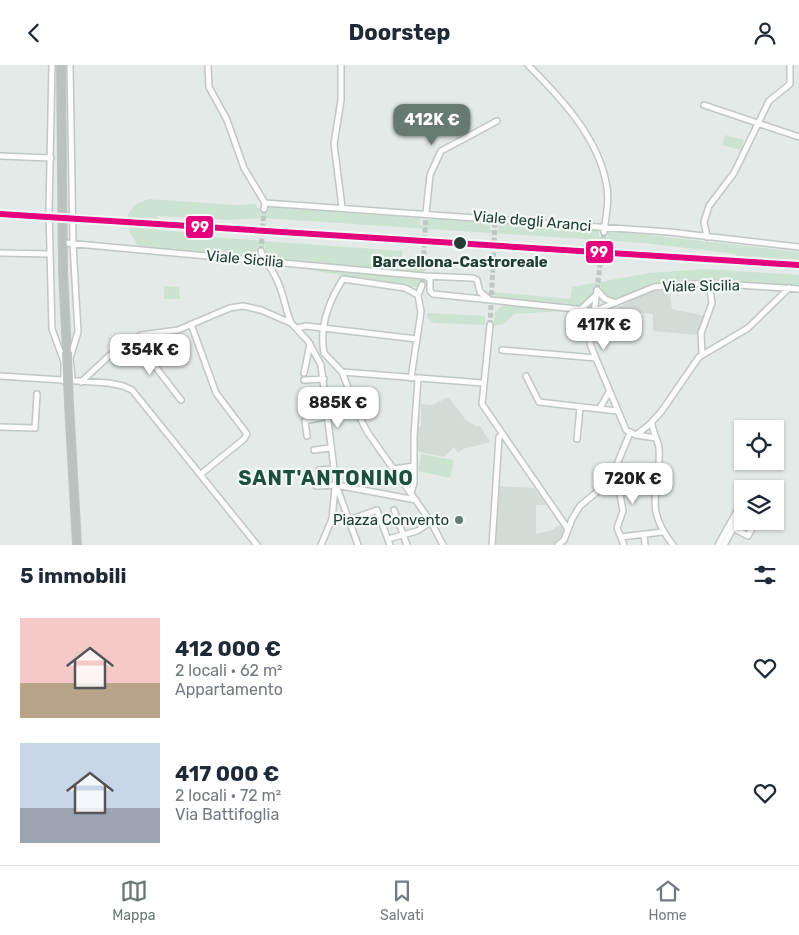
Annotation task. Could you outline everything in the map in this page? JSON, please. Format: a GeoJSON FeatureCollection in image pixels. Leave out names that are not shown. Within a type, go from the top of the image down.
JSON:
{"type":"FeatureCollection","features":[{"type":"Feature","properties":{"kind":"highway"},"geometry":{"type":"LineString","coordinates":[[61,65],[62,271],[77,545]]}},
{"type":"Feature","properties":{"kind":"street"},"geometry":{"type":"LineString","coordinates":[[52,65],[50,242],[52,329],[66,355],[72,374],[80,382]]}},
{"type":"Feature","properties":{"kind":"street"},"geometry":{"type":"LineString","coordinates":[[67,381],[64,362],[78,333],[73,244],[70,65]]}},
{"type":"Feature","properties":{"kind":"street","name":"Viale degli Aranci"},"geometry":{"type":"LineString","coordinates":[[208,65],[209,87],[236,141],[244,167],[265,206],[342,207],[426,213],[495,221],[707,237],[799,247]]}},
{"type":"Feature","properties":{"kind":"street"},"geometry":{"type":"LineString","coordinates":[[341,65],[341,100],[334,144],[342,207]]}},
{"type":"Feature","properties":{"kind":"street"},"geometry":{"type":"LineString","coordinates":[[528,65],[566,106],[592,144],[602,164],[607,183],[608,201],[604,230]]}},
{"type":"Feature","properties":{"kind":"street"},"geometry":{"type":"LineString","coordinates":[[707,237],[704,222],[708,209],[734,173],[769,101],[790,84],[790,65]]}},
{"type":"Feature","properties":{"kind":"street"},"geometry":{"type":"LineString","coordinates":[[704,105],[799,137]]}},
{"type":"Feature","properties":{"kind":"street"},"geometry":{"type":"LineString","coordinates":[[426,213],[430,175],[441,151],[497,121]]}},
{"type":"Feature","properties":{"kind":"street"},"geometry":{"type":"LineString","coordinates":[[0,156],[51,158]]}},
{"type":"Feature","properties":{"kind":"street"},"geometry":{"type":"LineString","coordinates":[[50,242],[58,243]]}},
{"type":"Feature","properties":{"kind":"street","name":"Viale Sicilia"},"geometry":{"type":"LineString","coordinates":[[66,243],[424,276],[475,278],[480,292],[489,299]]}},
{"type":"Feature","properties":{"kind":"street"},"geometry":{"type":"LineString","coordinates":[[261,251],[276,277],[291,323]]}},
{"type":"Feature","properties":{"kind":"street"},"geometry":{"type":"LineString","coordinates":[[0,253],[50,254]]}},
{"type":"Feature","properties":{"kind":"street"},"geometry":{"type":"LineString","coordinates":[[430,280],[434,275]]}},
{"type":"Feature","properties":{"kind":"street","name":"Viale Sicilia"},"geometry":{"type":"LineString","coordinates":[[424,276],[430,280],[430,291],[433,295],[489,299],[595,311],[654,287],[708,283],[799,289]]}},
{"type":"Feature","properties":{"kind":"street"},"geometry":{"type":"LineString","coordinates":[[418,295],[405,288],[342,279],[328,307],[323,351],[342,372],[362,423],[431,522],[443,545]]}},
{"type":"Feature","properties":{"kind":"street"},"geometry":{"type":"LineString","coordinates":[[702,354],[701,333],[712,303],[708,283]]}},
{"type":"Feature","properties":{"kind":"street"},"geometry":{"type":"LineString","coordinates":[[411,378],[421,312],[418,295],[422,285]]}},
{"type":"Feature","properties":{"kind":"street"},"geometry":{"type":"LineString","coordinates":[[636,435],[652,421],[702,354],[750,326],[789,288]]}},
{"type":"Feature","properties":{"kind":"street"},"geometry":{"type":"LineString","coordinates":[[597,292],[605,299],[616,303]]}},
{"type":"Feature","properties":{"kind":"street"},"geometry":{"type":"LineString","coordinates":[[593,324],[589,317],[579,309],[597,292]]}},
{"type":"Feature","properties":{"kind":"street"},"geometry":{"type":"LineString","coordinates":[[597,292],[590,344],[623,427],[630,433],[656,438]]}},
{"type":"Feature","properties":{"kind":"street"},"geometry":{"type":"LineString","coordinates":[[80,382],[110,355],[146,333],[172,331],[230,308],[243,306],[261,310],[291,323],[316,353],[324,379],[330,448],[336,485],[358,545]]}},
{"type":"Feature","properties":{"kind":"street"},"geometry":{"type":"LineString","coordinates":[[593,324],[608,307]]}},
{"type":"Feature","properties":{"kind":"street"},"geometry":{"type":"LineString","coordinates":[[191,324],[216,393],[247,434],[244,439],[201,474]]}},
{"type":"Feature","properties":{"kind":"street"},"geometry":{"type":"LineString","coordinates":[[490,325],[482,403],[502,435],[568,529]]}},
{"type":"Feature","properties":{"kind":"street"},"geometry":{"type":"LineString","coordinates":[[297,328],[306,327],[417,339]]}},
{"type":"Feature","properties":{"kind":"street"},"geometry":{"type":"LineString","coordinates":[[134,339],[181,400]]}},
{"type":"Feature","properties":{"kind":"street"},"geometry":{"type":"LineString","coordinates":[[304,373],[310,344]]}},
{"type":"Feature","properties":{"kind":"street"},"geometry":{"type":"LineString","coordinates":[[502,350],[596,358]]}},
{"type":"Feature","properties":{"kind":"street"},"geometry":{"type":"LineString","coordinates":[[316,353],[323,351]]}},
{"type":"Feature","properties":{"kind":"street"},"geometry":{"type":"LineString","coordinates":[[342,372],[483,383]]}},
{"type":"Feature","properties":{"kind":"street"},"geometry":{"type":"LineString","coordinates":[[67,381],[72,374]]}},
{"type":"Feature","properties":{"kind":"street"},"geometry":{"type":"LineString","coordinates":[[0,376],[116,384],[132,390],[257,545]]}},
{"type":"Feature","properties":{"kind":"street"},"geometry":{"type":"LineString","coordinates":[[526,376],[539,402],[617,411]]}},
{"type":"Feature","properties":{"kind":"street"},"geometry":{"type":"LineString","coordinates":[[304,380],[324,379]]}},
{"type":"Feature","properties":{"kind":"street"},"geometry":{"type":"LineString","coordinates":[[411,493],[414,483],[418,379]]}},
{"type":"Feature","properties":{"kind":"street"},"geometry":{"type":"LineString","coordinates":[[600,408],[609,392]]}},
{"type":"Feature","properties":{"kind":"street"},"geometry":{"type":"LineString","coordinates":[[0,427],[34,428],[37,394]]}},
{"type":"Feature","properties":{"kind":"street"},"geometry":{"type":"LineString","coordinates":[[578,439],[580,407]]}},
{"type":"Feature","properties":{"kind":"street"},"geometry":{"type":"LineString","coordinates":[[307,436],[305,421],[327,416]]}},
{"type":"Feature","properties":{"kind":"street"},"geometry":{"type":"LineString","coordinates":[[652,421],[659,454],[654,506],[662,532],[673,545]]}},
{"type":"Feature","properties":{"kind":"street"},"geometry":{"type":"LineString","coordinates":[[558,545],[566,542],[568,529],[580,506],[592,494],[609,483],[630,433]]}},
{"type":"Feature","properties":{"kind":"street"},"geometry":{"type":"LineString","coordinates":[[492,545],[499,437],[502,435]]}},
{"type":"Feature","properties":{"kind":"street"},"geometry":{"type":"LineString","coordinates":[[314,450],[330,448]]}},
{"type":"Feature","properties":{"kind":"street"},"geometry":{"type":"LineString","coordinates":[[394,469],[414,466]]}},
{"type":"Feature","properties":{"kind":"street"},"geometry":{"type":"LineString","coordinates":[[319,477],[319,470],[333,469]]}},
{"type":"Feature","properties":{"kind":"street"},"geometry":{"type":"LineString","coordinates":[[609,483],[619,489],[624,511],[617,525],[624,545]]}},
{"type":"Feature","properties":{"kind":"street"},"geometry":{"type":"LineString","coordinates":[[321,545],[332,519],[336,485]]}},
{"type":"Feature","properties":{"kind":"street"},"geometry":{"type":"LineString","coordinates":[[316,486],[336,485],[416,500]]}},
{"type":"Feature","properties":{"kind":"street"},"geometry":{"type":"LineString","coordinates":[[349,520],[377,510],[390,545]]}},
{"type":"Feature","properties":{"kind":"street"},"geometry":{"type":"LineString","coordinates":[[394,510],[407,545]]}},
{"type":"Feature","properties":{"kind":"street"},"geometry":{"type":"LineString","coordinates":[[718,545],[734,520]]}},
{"type":"Feature","properties":{"kind":"street"},"geometry":{"type":"LineString","coordinates":[[388,539],[417,531],[431,522]]}},
{"type":"Feature","properties":{"kind":"street"},"geometry":{"type":"LineString","coordinates":[[732,545],[725,543],[733,528]]}},
{"type":"Feature","properties":{"kind":"street"},"geometry":{"type":"LineString","coordinates":[[737,530],[748,536],[751,530]]}},
{"type":"Feature","properties":{"kind":"street"},"geometry":{"type":"LineString","coordinates":[[621,537],[662,532]]}},
{"type":"Feature","properties":{"kind":"street"},"geometry":{"type":"LineString","coordinates":[[644,534],[645,545]]}},
{"type":"Feature","properties":{"kind":"shaded area"},"geometry":{"type":"Polygon","coordinates":[[[669,290],[672,309],[705,316],[698,335],[653,331],[653,314],[614,310],[647,292],[669,290]]]}},
{"type":"Feature","properties":{"kind":"shaded area"},"geometry":{"type":"Polygon","coordinates":[[[448,397],[466,420],[477,427],[480,426],[490,442],[463,449],[458,453],[454,447],[444,457],[415,451],[416,427],[421,427],[421,404],[433,405],[448,397]]]}},
{"type":"Feature","properties":{"kind":"shaded area"},"geometry":{"type":"Polygon","coordinates":[[[499,486],[534,488],[546,505],[536,505],[536,534],[552,530],[560,525],[564,529],[559,540],[552,545],[496,545],[499,486]]]}},
{"type":"Feature","properties":{"kind":"green space"},"geometry":{"type":"Polygon","coordinates":[[[725,135],[744,140],[741,150],[722,145],[725,135]]]}},
{"type":"Feature","properties":{"kind":"green space"},"geometry":{"type":"Polygon","coordinates":[[[149,199],[236,205],[256,204],[257,208],[260,208],[260,214],[267,214],[268,209],[271,207],[420,218],[420,225],[428,226],[428,219],[433,218],[490,222],[490,230],[498,230],[499,224],[502,223],[599,230],[599,237],[607,237],[608,231],[613,231],[799,252],[799,260],[737,257],[736,254],[644,243],[262,218],[230,220],[158,216],[157,219],[138,218],[138,225],[157,227],[157,230],[211,234],[211,237],[402,251],[402,263],[424,264],[424,273],[270,258],[265,252],[265,246],[258,245],[256,253],[252,256],[139,247],[128,225],[129,212],[133,207],[149,199]]]}},
{"type":"Feature","properties":{"kind":"green space"},"geometry":{"type":"Polygon","coordinates":[[[292,265],[425,279],[425,282],[418,281],[419,286],[414,287],[292,267],[292,265]]]}},
{"type":"Feature","properties":{"kind":"green space"},"geometry":{"type":"Polygon","coordinates":[[[707,269],[799,275],[799,285],[708,280],[652,284],[613,300],[604,294],[600,285],[594,286],[593,296],[580,306],[499,297],[483,291],[570,299],[572,287],[650,273],[707,269]]]}},
{"type":"Feature","properties":{"kind":"green space"},"geometry":{"type":"Polygon","coordinates":[[[164,286],[179,287],[180,299],[164,299],[164,286]]]}},
{"type":"Feature","properties":{"kind":"green space"},"geometry":{"type":"Polygon","coordinates":[[[502,306],[562,311],[514,314],[504,324],[493,326],[495,312],[502,306]]]}},
{"type":"Feature","properties":{"kind":"green space"},"geometry":{"type":"Polygon","coordinates":[[[427,313],[485,316],[485,325],[434,323],[428,319],[427,313]]]}},
{"type":"Feature","properties":{"kind":"green space"},"geometry":{"type":"Polygon","coordinates":[[[421,454],[454,460],[450,478],[418,471],[421,454]]]}},
{"type":"Feature","properties":{"kind":"tunnel"},"geometry":{"type":"LineString","coordinates":[[261,251],[264,209]]}},
{"type":"Feature","properties":{"kind":"tunnel"},"geometry":{"type":"LineString","coordinates":[[422,285],[426,213]]}},
{"type":"Feature","properties":{"kind":"tunnel"},"geometry":{"type":"LineString","coordinates":[[490,325],[495,223]]}},
{"type":"Feature","properties":{"kind":"tunnel"},"geometry":{"type":"LineString","coordinates":[[597,290],[604,232]]}},
{"type":"Feature","properties":{"kind":"transit line","name":"99"},"geometry":{"type":"LineString","coordinates":[[0,214],[799,265]]}},
{"type":"Feature","properties":{"kind":"place","name":"Barcellona-Castroreale"},"geometry":{"type":"Point","coordinates":[460,243]}},
{"type":"Feature","properties":{"kind":"place","name":"Piazza Convento"},"geometry":{"type":"Point","coordinates":[459,520]}},
{"type":"Feature","properties":{"kind":"district","name":"SANT'ANTONINO"},"geometry":{"type":"Point","coordinates":[326,478]}}]}
